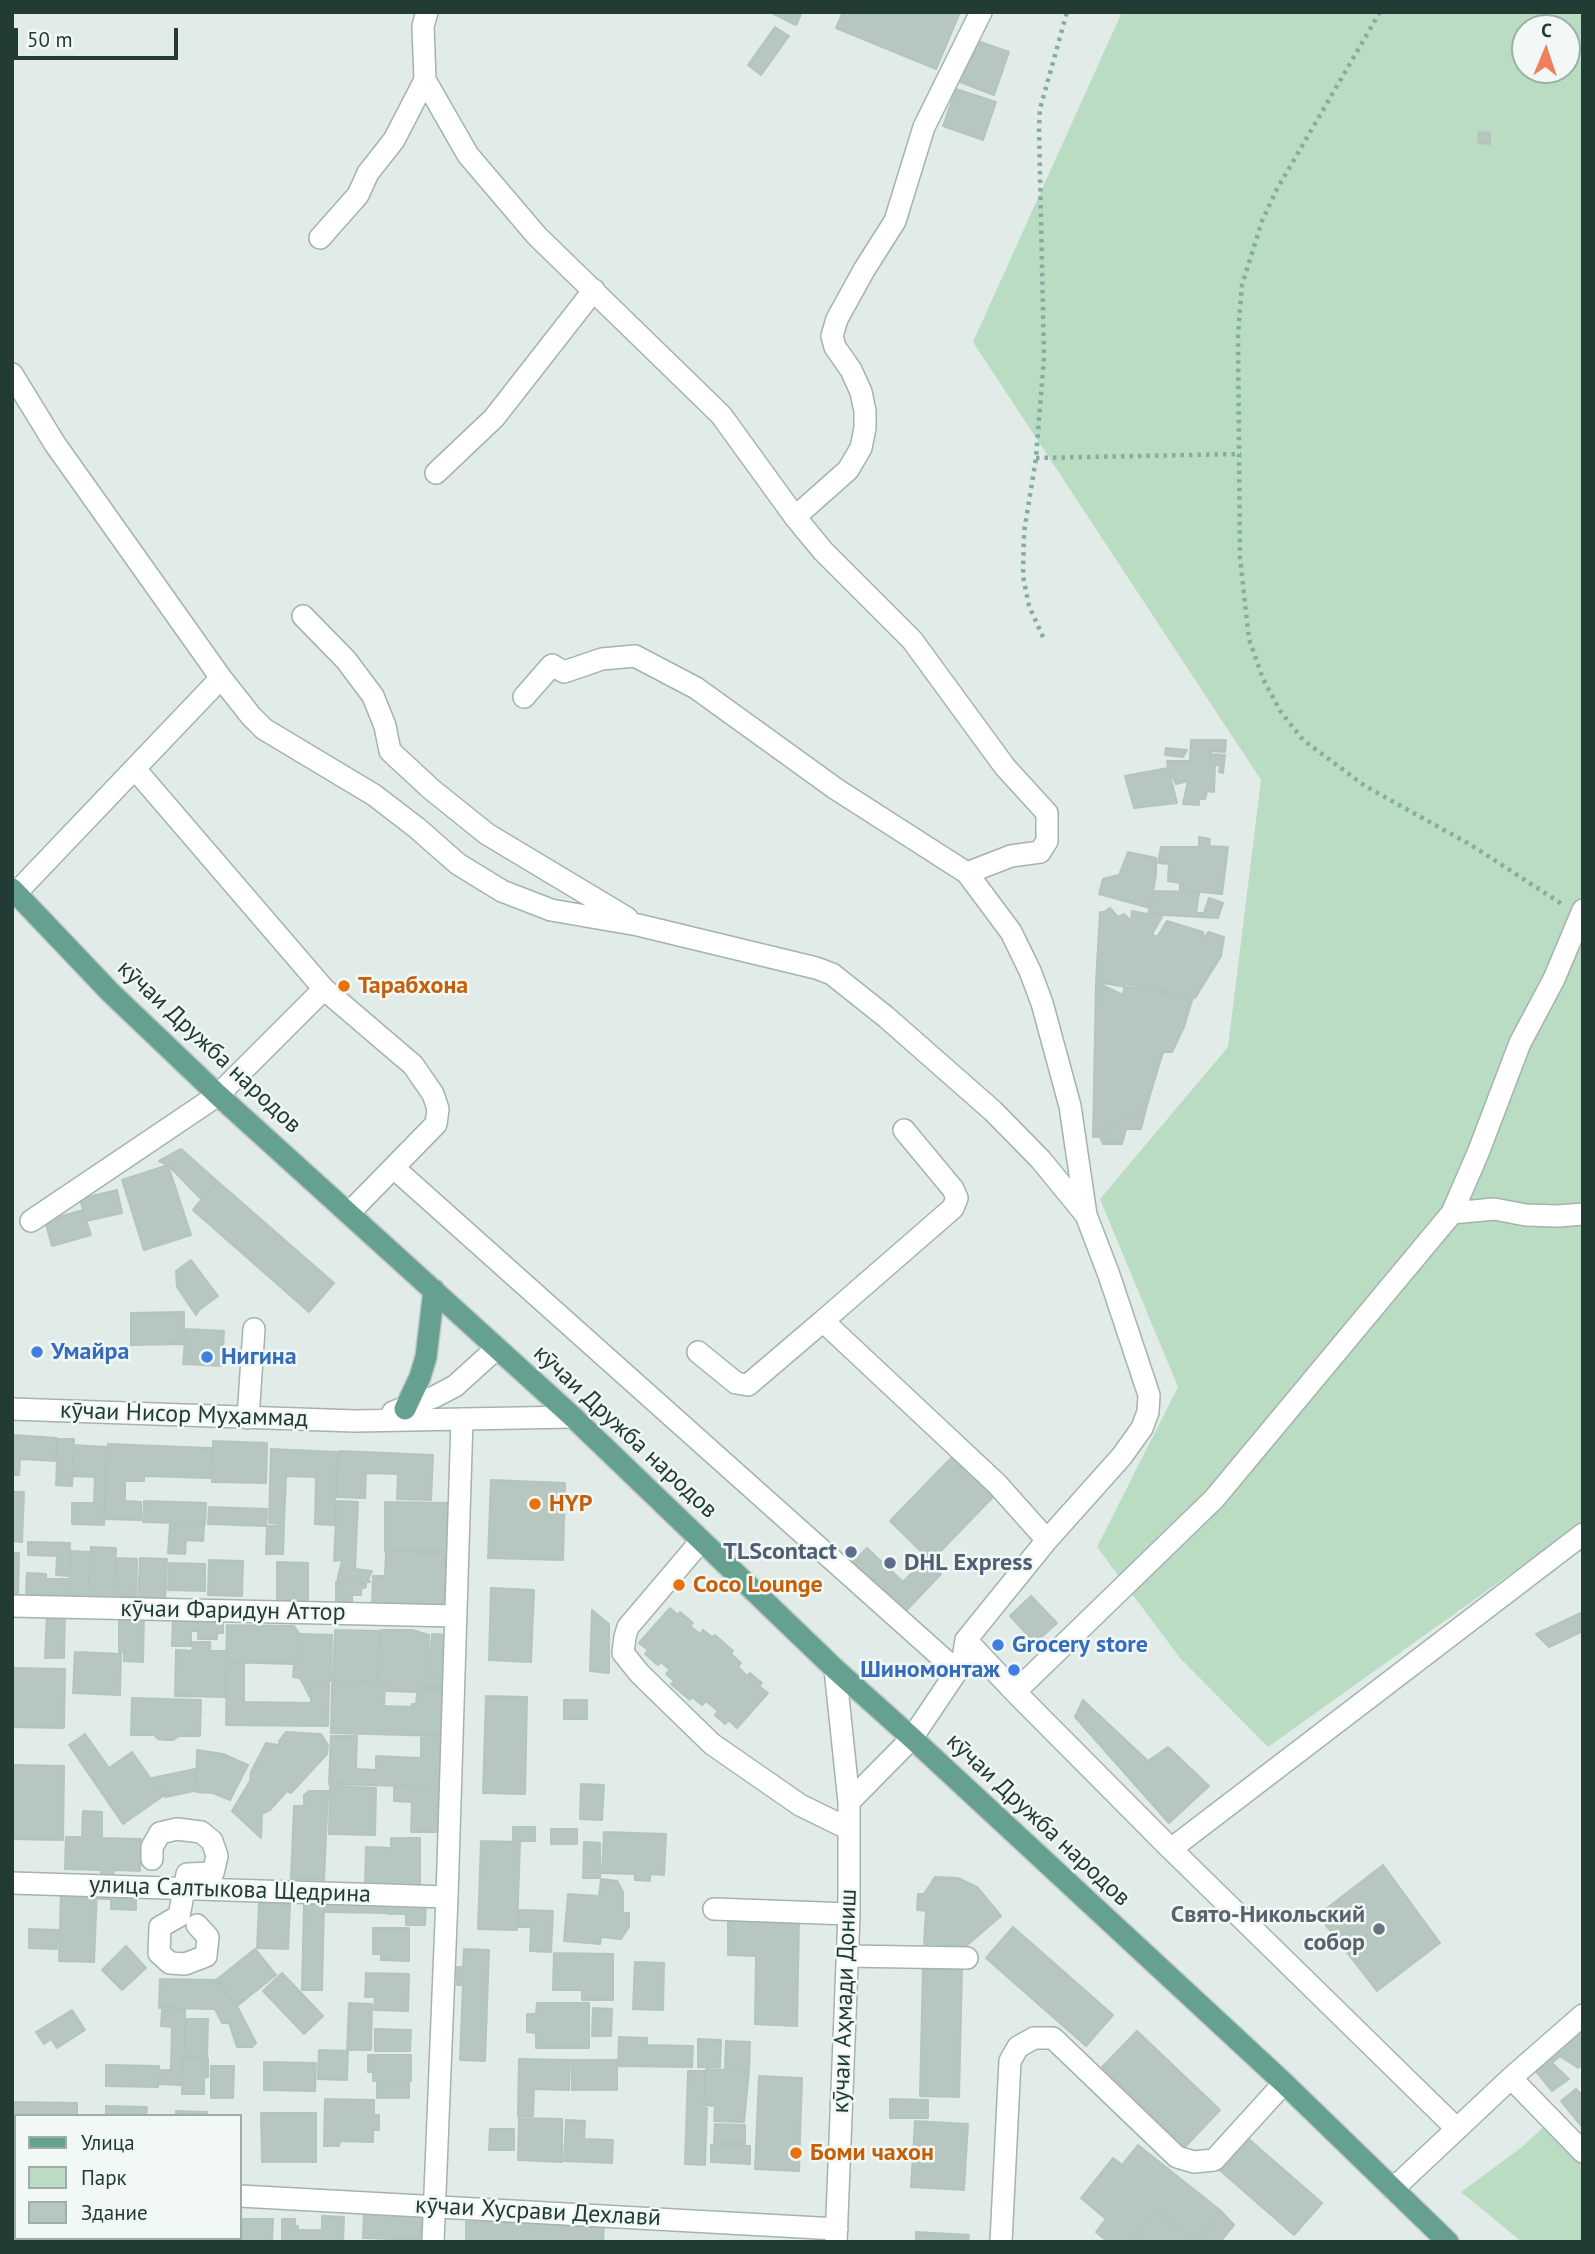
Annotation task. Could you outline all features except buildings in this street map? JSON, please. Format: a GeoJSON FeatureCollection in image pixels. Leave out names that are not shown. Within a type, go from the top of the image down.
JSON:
{"type":"FeatureCollection","features":[{"type":"Feature","properties":{"kind":"main road","name":"кӯчаи Дружба народов"},"geometry":{"type":"LineString","coordinates":[[14,891],[110,992],[218,1095],[573,1417],[835,1669],[1284,2082],[1448,2242]]}},
{"type":"Feature","properties":{"kind":"main road"},"geometry":{"type":"LineString","coordinates":[[405,1409],[426,1357],[433,1290]]}},
{"type":"Feature","properties":{"kind":"street"},"geometry":{"type":"LineString","coordinates":[[427,12],[423,26],[425,80],[468,155],[537,236],[721,415],[795,517],[823,551],[912,640],[1005,767],[1047,813],[1047,841],[1040,852],[1011,856],[967,873]]}},
{"type":"Feature","properties":{"kind":"street"},"geometry":{"type":"LineString","coordinates":[[795,517],[848,470],[861,448],[865,419],[861,392],[852,370],[835,347],[832,336],[837,319],[895,221],[924,127],[981,12]]}},
{"type":"Feature","properties":{"kind":"street"},"geometry":{"type":"LineString","coordinates":[[320,238],[358,195],[368,173],[394,141],[425,80]]}},
{"type":"Feature","properties":{"kind":"street"},"geometry":{"type":"LineString","coordinates":[[436,473],[495,418],[594,290]]}},
{"type":"Feature","properties":{"kind":"street"},"geometry":{"type":"LineString","coordinates":[[12,374],[55,443],[221,678],[264,729],[374,795],[458,864],[502,891],[551,910],[638,925],[832,974],[886,1017],[993,1111],[1041,1160],[1086,1215]]}},
{"type":"Feature","properties":{"kind":"street"},"geometry":{"type":"LineString","coordinates":[[303,616],[346,660],[373,696],[386,726],[390,751],[423,782],[487,834],[638,925]]}},
{"type":"Feature","properties":{"kind":"street"},"geometry":{"type":"LineString","coordinates":[[524,697],[552,665],[564,672],[602,659],[635,656],[696,688],[836,789],[967,873],[1011,932],[1042,1003],[1070,1106],[1086,1215],[1149,1395],[1148,1412],[1142,1428],[1122,1456],[1047,1540],[966,1640],[963,1658],[957,1671],[912,1738],[849,1802]]}},
{"type":"Feature","properties":{"kind":"street"},"geometry":{"type":"LineString","coordinates":[[14,891],[221,678]]}},
{"type":"Feature","properties":{"kind":"street"},"geometry":{"type":"LineString","coordinates":[[135,769],[324,989],[412,1065],[433,1094],[438,1110],[436,1124],[349,1213]]}},
{"type":"Feature","properties":{"kind":"street"},"geometry":{"type":"LineString","coordinates":[[1015,1692],[1214,1499],[1452,1213],[1520,1043],[1554,979],[1582,913]]}},
{"type":"Feature","properties":{"kind":"street"},"geometry":{"type":"LineString","coordinates":[[31,1221],[218,1095],[324,989]]}},
{"type":"Feature","properties":{"kind":"street"},"geometry":{"type":"LineString","coordinates":[[698,1352],[736,1383],[748,1385],[953,1208],[957,1198],[953,1189],[904,1130]]}},
{"type":"Feature","properties":{"kind":"street"},"geometry":{"type":"LineString","coordinates":[[394,1168],[957,1671]]}},
{"type":"Feature","properties":{"kind":"street"},"geometry":{"type":"LineString","coordinates":[[1452,1213],[1494,1209],[1526,1215],[1583,1214]]}},
{"type":"Feature","properties":{"kind":"street"},"geometry":{"type":"LineString","coordinates":[[822,1321],[997,1484],[1047,1540]]}},
{"type":"Feature","properties":{"kind":"street"},"geometry":{"type":"LineString","coordinates":[[248,1418],[254,1329]]}},
{"type":"Feature","properties":{"kind":"street","name":"кӯчаи Нисор Муҳаммад"},"geometry":{"type":"LineString","coordinates":[[355,1422],[405,1409],[455,1386],[497,1348]]}},
{"type":"Feature","properties":{"kind":"street","name":"кӯчаи Нисор Муҳаммад"},"geometry":{"type":"LineString","coordinates":[[12,1409],[355,1422],[573,1417]]}},
{"type":"Feature","properties":{"kind":"street"},"geometry":{"type":"LineString","coordinates":[[433,2242],[462,1419]]}},
{"type":"Feature","properties":{"kind":"street"},"geometry":{"type":"LineString","coordinates":[[1171,1849],[1583,1534]]}},
{"type":"Feature","properties":{"kind":"street"},"geometry":{"type":"LineString","coordinates":[[701,1541],[628,1627],[623,1653],[640,1674],[712,1744],[800,1805],[849,1829]]}},
{"type":"Feature","properties":{"kind":"street","name":"кӯчаи Фаридун Аттор"},"geometry":{"type":"LineString","coordinates":[[12,1606],[455,1616]]}},
{"type":"Feature","properties":{"kind":"street"},"geometry":{"type":"LineString","coordinates":[[966,1640],[1171,1849],[1457,2129]]}},
{"type":"Feature","properties":{"kind":"street","name":"кӯчаи Аҳмади Дониш"},"geometry":{"type":"LineString","coordinates":[[835,1669],[849,1802],[849,1914],[836,2235]]}},
{"type":"Feature","properties":{"kind":"street"},"geometry":{"type":"LineString","coordinates":[[152,1859],[152,1847],[160,1833],[177,1829],[201,1832],[212,1842],[217,1856],[214,1873],[187,1874],[179,1916],[160,1927],[159,1953],[170,1963],[185,1964],[206,1956],[208,1937],[197,1925]]}},
{"type":"Feature","properties":{"kind":"street","name":"улица Салтыкова Щедрина"},"geometry":{"type":"LineString","coordinates":[[12,1883],[447,1897]]}},
{"type":"Feature","properties":{"kind":"street"},"geometry":{"type":"LineString","coordinates":[[714,1909],[849,1914]]}},
{"type":"Feature","properties":{"kind":"street"},"geometry":{"type":"LineString","coordinates":[[847,1956],[967,1958]]}},
{"type":"Feature","properties":{"kind":"street"},"geometry":{"type":"LineString","coordinates":[[1393,2189],[1511,2078],[1583,2015]]}},
{"type":"Feature","properties":{"kind":"street"},"geometry":{"type":"LineString","coordinates":[[1001,2242],[1010,2061],[1018,2047],[1034,2038],[1053,2038],[1177,2157],[1194,2162],[1214,2160],[1284,2082]]}},
{"type":"Feature","properties":{"kind":"street"},"geometry":{"type":"LineString","coordinates":[[1511,2078],[1583,2152]]}},
{"type":"Feature","properties":{"kind":"street","name":"кӯчаи Хусрави Дехлавӣ"},"geometry":{"type":"LineString","coordinates":[[242,2196],[433,2205],[836,2235]]}},
{"type":"Feature","properties":{"kind":"path"},"geometry":{"type":"LineString","coordinates":[[1043,637],[1029,606],[1023,576],[1024,532],[1036,458],[1044,357],[1039,128],[1040,109],[1067,12]]}},
{"type":"Feature","properties":{"kind":"path"},"geometry":{"type":"LineString","coordinates":[[1380,12],[1277,189],[1250,253],[1242,285],[1238,335],[1240,558],[1249,639],[1262,679],[1281,712],[1303,740],[1355,779],[1471,845],[1582,913]]}},
{"type":"Feature","properties":{"kind":"path"},"geometry":{"type":"LineString","coordinates":[[1036,458],[1241,454]]}},
{"type":"Feature","properties":{"kind":"green space"},"geometry":{"type":"Polygon","coordinates":[[[1122,12],[1583,12],[1583,1522],[1268,1747],[1180,1658],[1097,1547],[1178,1387],[1100,1199],[1228,1047],[1261,780],[973,342],[1122,12]]]}},
{"type":"Feature","properties":{"kind":"green space"},"geometry":{"type":"Polygon","coordinates":[[[1549,2122],[1583,2158],[1583,2242],[1522,2242],[1461,2192],[1522,2147],[1549,2122]]]}},
{"type":"Feature","properties":{"kind":"place","name":"Тарабхона"},"geometry":{"type":"Point","coordinates":[344,986]}},
{"type":"Feature","properties":{"kind":"place","name":"Умайра"},"geometry":{"type":"Point","coordinates":[37,1352]}},
{"type":"Feature","properties":{"kind":"place","name":"Нигина"},"geometry":{"type":"Point","coordinates":[207,1357]}},
{"type":"Feature","properties":{"kind":"place","name":"HYP"},"geometry":{"type":"Point","coordinates":[535,1504]}},
{"type":"Feature","properties":{"kind":"place","name":"TLScontact"},"geometry":{"type":"Point","coordinates":[851,1552]}},
{"type":"Feature","properties":{"kind":"place","name":"DHL Express"},"geometry":{"type":"Point","coordinates":[890,1563]}},
{"type":"Feature","properties":{"kind":"place","name":"Coco Lounge"},"geometry":{"type":"Point","coordinates":[679,1585]}},
{"type":"Feature","properties":{"kind":"place","name":"Grocery store"},"geometry":{"type":"Point","coordinates":[998,1645]}},
{"type":"Feature","properties":{"kind":"place","name":"Шиномонтаж"},"geometry":{"type":"Point","coordinates":[1014,1670]}},
{"type":"Feature","properties":{"kind":"place","name":"Свято-Никольский собор"},"geometry":{"type":"Point","coordinates":[1379,1929]}},
{"type":"Feature","properties":{"kind":"place","name":"Боми чахон"},"geometry":{"type":"Point","coordinates":[796,2153]}}]}
